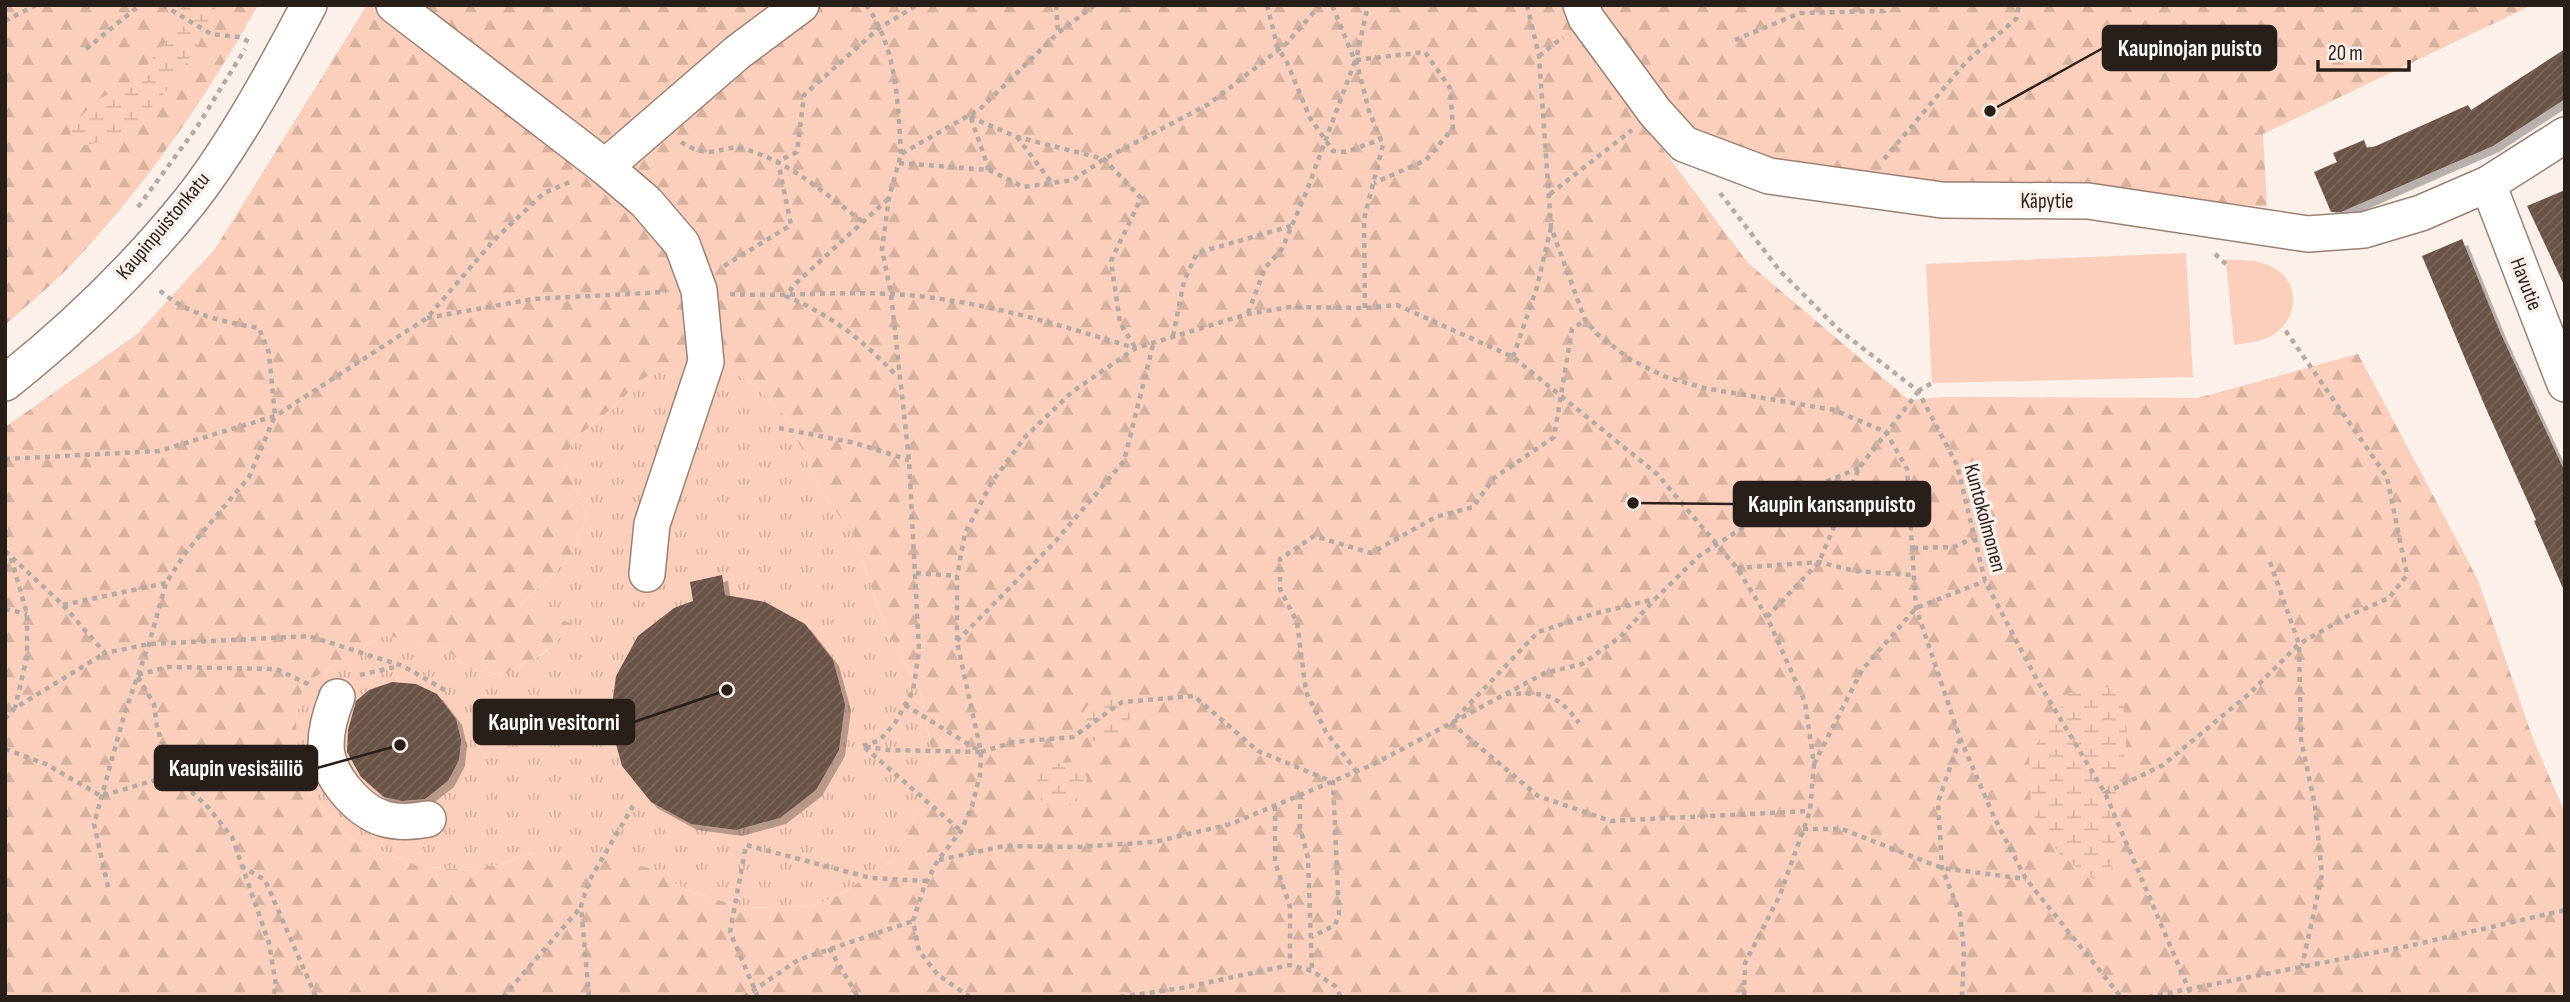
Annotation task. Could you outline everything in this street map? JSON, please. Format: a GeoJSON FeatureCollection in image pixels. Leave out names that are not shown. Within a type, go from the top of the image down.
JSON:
{"type":"FeatureCollection","features":[{"type":"Feature","properties":{"kind":"street","name":"Kaupinpuistonkatu"},"geometry":{"type":"LineString","coordinates":[[5,383],[90,310],[133,266],[191,199],[238,128],[309,5]]}},
{"type":"Feature","properties":{"kind":"street"},"geometry":{"type":"LineString","coordinates":[[394,5],[605,167],[646,202],[682,244],[698,287],[706,362],[652,524],[647,574]]}},
{"type":"Feature","properties":{"kind":"street"},"geometry":{"type":"LineString","coordinates":[[605,167],[738,52],[801,5]]}},
{"type":"Feature","properties":{"kind":"street","name":"Käpytie"},"geometry":{"type":"LineString","coordinates":[[1581,5],[1586,18],[1656,112],[1684,144],[1769,176],[1942,200],[2088,201],[2308,234],[2364,230],[2421,213],[2488,184],[2565,135]]}},
{"type":"Feature","properties":{"kind":"street","name":"Havutie"},"geometry":{"type":"LineString","coordinates":[[2488,184],[2565,384]]}},
{"type":"Feature","properties":{"kind":"street"},"geometry":{"type":"LineString","coordinates":[[337,697],[325,748],[343,788],[382,818],[408,822],[428,819]]}},
{"type":"Feature","properties":{"kind":"path"},"geometry":{"type":"LineString","coordinates":[[6,19],[36,5]]}},
{"type":"Feature","properties":{"kind":"path"},"geometry":{"type":"LineString","coordinates":[[86,49],[141,5]]}},
{"type":"Feature","properties":{"kind":"path"},"geometry":{"type":"LineString","coordinates":[[163,5],[211,34],[240,37],[249,42]]}},
{"type":"Feature","properties":{"kind":"path"},"geometry":{"type":"LineString","coordinates":[[863,746],[880,740],[895,723],[913,691],[919,651],[909,460],[891,294],[883,249],[888,198],[901,154],[897,93],[887,47],[866,5]]}},
{"type":"Feature","properties":{"kind":"path"},"geometry":{"type":"LineString","coordinates":[[778,161],[797,152],[804,95],[878,29],[917,5]]}},
{"type":"Feature","properties":{"kind":"path"},"geometry":{"type":"LineString","coordinates":[[1056,5],[1058,33]]}},
{"type":"Feature","properties":{"kind":"path"},"geometry":{"type":"LineString","coordinates":[[901,154],[980,109],[1058,33],[1095,5]]}},
{"type":"Feature","properties":{"kind":"path"},"geometry":{"type":"LineString","coordinates":[[1267,5],[1278,49],[1286,60],[1310,118],[1333,151],[1346,152],[1382,139]]}},
{"type":"Feature","properties":{"kind":"path"},"geometry":{"type":"LineString","coordinates":[[899,163],[989,170],[1023,187],[1073,180],[1104,159],[1209,104],[1286,44],[1320,5]]}},
{"type":"Feature","properties":{"kind":"path"},"geometry":{"type":"LineString","coordinates":[[1248,314],[1265,268],[1282,249],[1326,141],[1354,61],[1332,5]]}},
{"type":"Feature","properties":{"kind":"path"},"geometry":{"type":"LineString","coordinates":[[1365,308],[1364,219],[1382,139],[1369,111],[1356,60],[1368,5]]}},
{"type":"Feature","properties":{"kind":"path"},"geometry":{"type":"LineString","coordinates":[[1513,357],[1537,287],[1551,227],[1539,57],[1527,5]]}},
{"type":"Feature","properties":{"kind":"path"},"geometry":{"type":"LineString","coordinates":[[1735,40],[1800,13],[1884,11],[1886,5]]}},
{"type":"Feature","properties":{"kind":"path"},"geometry":{"type":"LineString","coordinates":[[1861,187],[1966,62],[2016,19],[2019,5]]}},
{"type":"Feature","properties":{"kind":"path"},"geometry":{"type":"LineString","coordinates":[[130,217],[197,127],[256,29]]}},
{"type":"Feature","properties":{"kind":"path"},"geometry":{"type":"LineString","coordinates":[[1356,60],[1425,52],[1450,88],[1453,128],[1426,160],[1374,183]]}},
{"type":"Feature","properties":{"kind":"path"},"geometry":{"type":"LineString","coordinates":[[1550,195],[1656,112]]}},
{"type":"Feature","properties":{"kind":"path"},"geometry":{"type":"LineString","coordinates":[[989,170],[970,117],[1017,137],[1104,159],[1141,198],[1111,261],[1120,323],[1136,348]]}},
{"type":"Feature","properties":{"kind":"path"},"geometry":{"type":"LineString","coordinates":[[654,125],[698,153],[744,148],[778,161],[863,222]]}},
{"type":"Feature","properties":{"kind":"path"},"geometry":{"type":"LineString","coordinates":[[1017,137],[1053,184]]}},
{"type":"Feature","properties":{"kind":"path"},"geometry":{"type":"LineString","coordinates":[[698,287],[791,225],[778,161]]}},
{"type":"Feature","properties":{"kind":"path"},"geometry":{"type":"LineString","coordinates":[[5,458],[159,451],[275,416],[427,318],[494,240],[544,193],[605,167]]}},
{"type":"Feature","properties":{"kind":"path","name":"Kuntokolmonen"},"geometry":{"type":"LineString","coordinates":[[1716,188],[1780,271],[1838,329],[1918,392],[1957,465],[1985,580],[2037,680],[2105,793],[2192,997]]}},
{"type":"Feature","properties":{"kind":"path"},"geometry":{"type":"LineString","coordinates":[[786,296],[794,285],[888,198]]}},
{"type":"Feature","properties":{"kind":"path"},"geometry":{"type":"LineString","coordinates":[[1173,336],[1184,281],[1197,253],[1292,225]]}},
{"type":"Feature","properties":{"kind":"path"},"geometry":{"type":"LineString","coordinates":[[1551,227],[1585,320],[1597,334],[1631,360],[1666,377],[1704,388],[1834,410],[1886,432],[1907,468],[1916,608],[1960,738],[1994,817],[2026,878],[2121,997]]}},
{"type":"Feature","properties":{"kind":"path"},"geometry":{"type":"LineString","coordinates":[[108,887],[94,824],[166,583],[186,552],[249,477],[275,416],[269,353],[259,328],[193,312],[169,299],[133,266]]}},
{"type":"Feature","properties":{"kind":"path"},"geometry":{"type":"LineString","coordinates":[[427,318],[534,299],[698,287],[786,296],[891,294],[986,308],[1136,348]]}},
{"type":"Feature","properties":{"kind":"path"},"geometry":{"type":"LineString","coordinates":[[786,296],[825,313],[863,341],[898,377]]}},
{"type":"Feature","properties":{"kind":"path"},"geometry":{"type":"LineString","coordinates":[[970,997],[938,975],[919,951],[913,921],[927,881],[938,860],[961,831],[972,806],[981,752],[957,642],[957,576],[965,533],[992,482],[1025,437],[1072,392],[1136,348],[1248,314],[1290,307],[1365,308],[1397,305],[1513,357],[1657,474],[1737,568],[1767,617],[1805,702],[1814,764],[1810,811],[1780,895],[1745,963],[1744,997]]}},
{"type":"Feature","properties":{"kind":"path"},"geometry":{"type":"LineString","coordinates":[[1357,772],[1326,732],[1306,692],[1297,622],[1280,589],[1280,559],[1314,536],[1371,553],[1436,517],[1473,507],[1494,478],[1554,437],[1563,396],[1572,329],[1585,320]]}},
{"type":"Feature","properties":{"kind":"path"},"geometry":{"type":"LineString","coordinates":[[2105,793],[2163,765],[2249,694],[2300,644],[2348,616],[2389,598],[2407,576],[2387,477],[2283,327]]}},
{"type":"Feature","properties":{"kind":"path"},"geometry":{"type":"LineString","coordinates":[[957,642],[1053,544],[1124,461],[1154,341]]}},
{"type":"Feature","properties":{"kind":"path"},"geometry":{"type":"LineString","coordinates":[[1767,617],[1819,562],[1859,468],[1918,392],[1933,383]]}},
{"type":"Feature","properties":{"kind":"path"},"geometry":{"type":"LineString","coordinates":[[779,428],[855,443],[909,460]]}},
{"type":"Feature","properties":{"kind":"path"},"geometry":{"type":"LineString","coordinates":[[938,860],[1004,846],[1077,847],[1154,842],[1231,824],[1357,772],[1545,673],[1581,664],[1620,637],[1699,556],[1792,496],[1859,468]]}},
{"type":"Feature","properties":{"kind":"path"},"geometry":{"type":"LineString","coordinates":[[1913,548],[1954,547],[1973,538]]}},
{"type":"Feature","properties":{"kind":"path"},"geometry":{"type":"LineString","coordinates":[[5,551],[63,605],[105,653]]}},
{"type":"Feature","properties":{"kind":"path"},"geometry":{"type":"LineString","coordinates":[[5,567],[11,558]]}},
{"type":"Feature","properties":{"kind":"path"},"geometry":{"type":"LineString","coordinates":[[11,558],[27,614],[27,656],[15,708]]}},
{"type":"Feature","properties":{"kind":"path"},"geometry":{"type":"LineString","coordinates":[[1737,568],[1819,562],[1855,571],[1912,575]]}},
{"type":"Feature","properties":{"kind":"path"},"geometry":{"type":"LineString","coordinates":[[2270,562],[2300,644],[2301,739],[2315,806],[2322,875],[2302,966]]}},
{"type":"Feature","properties":{"kind":"path"},"geometry":{"type":"LineString","coordinates":[[916,573],[957,576]]}},
{"type":"Feature","properties":{"kind":"path"},"geometry":{"type":"LineString","coordinates":[[1814,764],[1862,670],[1916,608],[1985,580]]}},
{"type":"Feature","properties":{"kind":"path"},"geometry":{"type":"LineString","coordinates":[[63,605],[166,583]]}},
{"type":"Feature","properties":{"kind":"path"},"geometry":{"type":"LineString","coordinates":[[1451,723],[1538,632],[1593,614],[1655,599]]}},
{"type":"Feature","properties":{"kind":"path"},"geometry":{"type":"LineString","coordinates":[[5,609],[27,614]]}},
{"type":"Feature","properties":{"kind":"path"},"geometry":{"type":"LineString","coordinates":[[5,719],[15,708],[105,653],[149,644],[309,636],[403,666],[450,694]]}},
{"type":"Feature","properties":{"kind":"path"},"geometry":{"type":"LineString","coordinates":[[137,676],[167,667],[276,669],[337,697],[359,676],[403,666]]}},
{"type":"Feature","properties":{"kind":"path"},"geometry":{"type":"LineString","coordinates":[[137,676],[154,704],[157,727],[173,775],[207,806],[232,837],[269,943],[276,985],[273,997]]}},
{"type":"Feature","properties":{"kind":"path"},"geometry":{"type":"LineString","coordinates":[[1506,694],[1547,693],[1565,704],[1579,723]]}},
{"type":"Feature","properties":{"kind":"path"},"geometry":{"type":"LineString","coordinates":[[863,746],[889,750],[981,752],[1013,742],[1073,737],[1122,702],[1194,696],[1258,751],[1333,782]]}},
{"type":"Feature","properties":{"kind":"path"},"geometry":{"type":"LineString","coordinates":[[905,705],[981,752]]}},
{"type":"Feature","properties":{"kind":"path"},"geometry":{"type":"LineString","coordinates":[[1451,723],[1538,796],[1611,821],[1810,811]]}},
{"type":"Feature","properties":{"kind":"path"},"geometry":{"type":"LineString","coordinates":[[1960,738],[1938,802],[1942,868],[1960,914],[1964,951],[1962,997]]}},
{"type":"Feature","properties":{"kind":"path"},"geometry":{"type":"LineString","coordinates":[[863,746],[961,831]]}},
{"type":"Feature","properties":{"kind":"path"},"geometry":{"type":"LineString","coordinates":[[5,749],[46,764],[101,796],[173,775]]}},
{"type":"Feature","properties":{"kind":"path"},"geometry":{"type":"LineString","coordinates":[[1311,937],[1335,925],[1339,915],[1333,782]]}},
{"type":"Feature","properties":{"kind":"path"},"geometry":{"type":"LineString","coordinates":[[1300,794],[1300,827],[1308,858],[1312,971]]}},
{"type":"Feature","properties":{"kind":"path"},"geometry":{"type":"LineString","coordinates":[[589,997],[581,906],[589,881],[633,806]]}},
{"type":"Feature","properties":{"kind":"path"},"geometry":{"type":"LineString","coordinates":[[1275,806],[1275,862],[1290,907],[1290,965]]}},
{"type":"Feature","properties":{"kind":"path"},"geometry":{"type":"LineString","coordinates":[[1802,829],[1842,829],[1942,868],[2026,878]]}},
{"type":"Feature","properties":{"kind":"path"},"geometry":{"type":"LineString","coordinates":[[758,997],[730,932],[746,845],[871,878],[927,881]]}},
{"type":"Feature","properties":{"kind":"path"},"geometry":{"type":"LineString","coordinates":[[240,866],[265,880],[316,997]]}},
{"type":"Feature","properties":{"kind":"path"},"geometry":{"type":"LineString","coordinates":[[503,997],[581,906]]}},
{"type":"Feature","properties":{"kind":"path"},"geometry":{"type":"LineString","coordinates":[[2148,997],[2413,945],[2565,910]]}},
{"type":"Feature","properties":{"kind":"path"},"geometry":{"type":"LineString","coordinates":[[744,997],[798,960],[913,921]]}},
{"type":"Feature","properties":{"kind":"path"},"geometry":{"type":"LineString","coordinates":[[829,948],[858,997]]}},
{"type":"Feature","properties":{"kind":"path"},"geometry":{"type":"LineString","coordinates":[[1120,997],[1182,988],[1290,965],[1312,971],[1335,986],[1340,997]]}},
{"type":"Feature","properties":{"kind":"green space"},"geometry":{"type":"Polygon","coordinates":[[[5,5],[258,5],[218,74],[149,173],[99,235],[64,272],[5,325],[5,5]]]}},
{"type":"Feature","properties":{"kind":"green space"},"geometry":{"type":"Polygon","coordinates":[[[181,5],[217,5],[195,51],[161,98],[120,138],[76,147],[69,129],[96,101],[137,78],[171,35],[181,5]]]}},
{"type":"Feature","properties":{"kind":"green space"},"geometry":{"type":"Polygon","coordinates":[[[367,5],[1572,5],[1630,92],[1651,134],[1748,263],[1909,400],[1944,397],[2198,398],[2358,354],[2478,580],[2533,739],[2565,813],[2565,997],[5,997],[5,427],[136,335],[215,249],[367,5]],[[720,364],[660,370],[639,381],[618,403],[576,438],[563,459],[587,516],[570,557],[520,606],[574,624],[542,654],[503,675],[472,670],[442,647],[383,635],[304,684],[296,718],[299,780],[349,838],[418,866],[453,869],[498,865],[533,853],[569,853],[651,868],[684,889],[744,908],[812,906],[839,895],[892,861],[922,803],[931,748],[921,693],[885,627],[854,536],[819,488],[788,419],[756,386],[720,364]]]}},
{"type":"Feature","properties":{"kind":"green space"},"geometry":{"type":"Polygon","coordinates":[[[1591,5],[2532,5],[2263,134],[2267,207],[2119,195],[1929,190],[1812,173],[1707,144],[1678,120],[1591,5]]]}},
{"type":"Feature","properties":{"kind":"green space"},"geometry":{"type":"Polygon","coordinates":[[[2186,253],[2193,377],[1932,383],[1926,264],[2186,253]]]}},
{"type":"Feature","properties":{"kind":"green space"},"geometry":{"type":"Polygon","coordinates":[[[2226,260],[2263,263],[2284,275],[2293,294],[2293,305],[2285,324],[2277,332],[2267,338],[2234,345],[2226,260]]]}},
{"type":"Feature","properties":{"kind":"green space"},"geometry":{"type":"Polygon","coordinates":[[[720,364],[756,386],[788,419],[819,488],[854,536],[885,627],[921,693],[931,748],[922,803],[893,860],[839,895],[812,906],[744,908],[684,889],[651,868],[533,853],[498,865],[453,869],[418,866],[349,838],[299,780],[296,718],[304,684],[383,635],[442,647],[472,670],[502,675],[543,654],[574,624],[519,607],[570,557],[587,516],[563,459],[576,438],[618,403],[639,381],[660,370],[720,364]]]}},
{"type":"Feature","properties":{"kind":"green space"},"geometry":{"type":"Polygon","coordinates":[[[2110,687],[2123,704],[2127,733],[2112,869],[2093,879],[2060,855],[2031,811],[2029,756],[2069,693],[2110,687]]]}},
{"type":"Feature","properties":{"kind":"green space"},"geometry":{"type":"Polygon","coordinates":[[[1120,695],[1131,711],[1128,730],[1111,741],[1095,742],[1079,729],[1084,712],[1091,702],[1120,695]]]}},
{"type":"Feature","properties":{"kind":"green space"},"geometry":{"type":"Polygon","coordinates":[[[1076,762],[1087,777],[1084,796],[1067,807],[1051,808],[1035,795],[1038,776],[1052,764],[1076,762]]]}},
{"type":"Feature","properties":{"kind":"building"},"geometry":{"type":"Polygon","coordinates":[[[2565,49],[2565,99],[2493,146],[2341,212],[2331,212],[2314,172],[2337,162],[2333,153],[2364,140],[2367,148],[2376,146],[2468,105],[2471,110],[2565,49]]]}},
{"type":"Feature","properties":{"kind":"building"},"geometry":{"type":"Polygon","coordinates":[[[2565,190],[2565,287],[2527,206],[2565,190]]]}},
{"type":"Feature","properties":{"kind":"building"},"geometry":{"type":"Polygon","coordinates":[[[2462,239],[2500,332],[2565,472],[2565,593],[2422,256],[2462,239]]]}},
{"type":"Feature","properties":{"kind":"building"},"geometry":{"type":"Polygon","coordinates":[[[722,575],[725,595],[765,602],[805,624],[833,660],[845,704],[839,750],[816,790],[780,818],[736,830],[691,824],[651,802],[622,766],[610,722],[616,676],[638,636],[674,608],[693,601],[690,582],[722,575]]]}},
{"type":"Feature","properties":{"kind":"building"},"geometry":{"type":"Polygon","coordinates":[[[392,682],[416,684],[437,694],[456,719],[461,740],[459,760],[448,781],[425,799],[402,801],[384,797],[361,777],[347,752],[348,730],[356,701],[369,690],[392,682]]]}},
{"type":"Feature","properties":{"kind":"place","name":"Kaupinojan puisto"},"geometry":{"type":"Point","coordinates":[1990,111]}},
{"type":"Feature","properties":{"kind":"place","name":"Kaupin kansanpuisto"},"geometry":{"type":"Point","coordinates":[1633,503]}},
{"type":"Feature","properties":{"kind":"place","name":"Kaupin vesitorni"},"geometry":{"type":"Point","coordinates":[727,690]}},
{"type":"Feature","properties":{"kind":"place","name":"Kaupin vesisäiliö"},"geometry":{"type":"Point","coordinates":[400,745]}}]}
